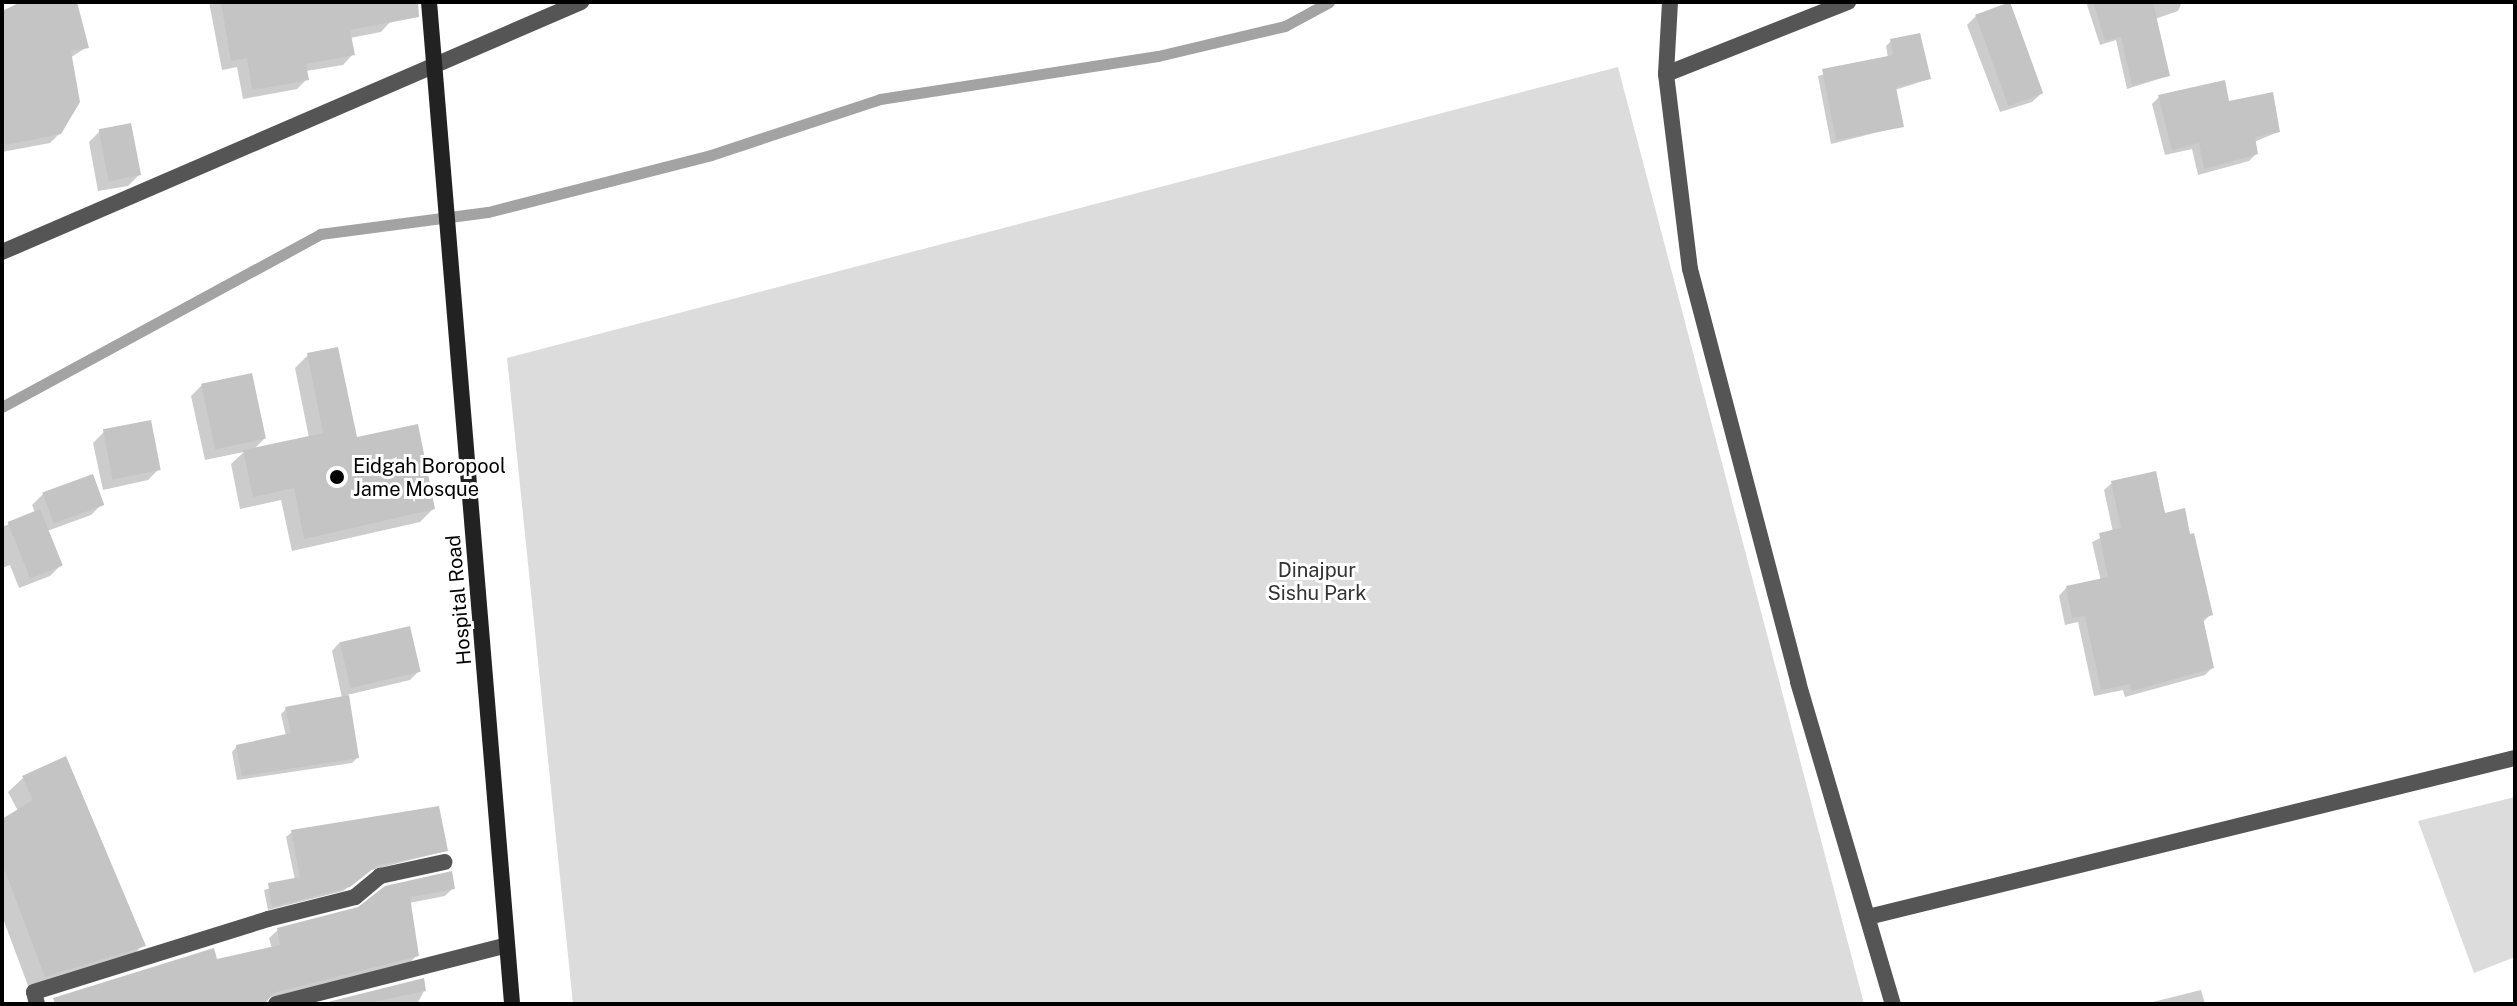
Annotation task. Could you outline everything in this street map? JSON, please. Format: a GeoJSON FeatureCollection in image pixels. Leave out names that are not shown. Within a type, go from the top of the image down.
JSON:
{"type":"FeatureCollection","features":[{"type":"Feature","properties":{"kind":"main road","name":"Hospital Road"},"geometry":{"type":"LineString","coordinates":[[429,2],[512,1004]]}},
{"type":"Feature","properties":{"kind":"street"},"geometry":{"type":"LineString","coordinates":[[2,252],[581,2]]}},
{"type":"Feature","properties":{"kind":"street"},"geometry":{"type":"LineString","coordinates":[[1670,2],[1666,74],[1690,269],[1798,682],[1893,1004]]}},
{"type":"Feature","properties":{"kind":"street"},"geometry":{"type":"LineString","coordinates":[[1666,74],[1848,2]]}},
{"type":"Feature","properties":{"kind":"street"},"geometry":{"type":"LineString","coordinates":[[1868,917],[2515,758]]}},
{"type":"Feature","properties":{"kind":"street"},"geometry":{"type":"LineString","coordinates":[[37,1004],[34,992],[268,919],[355,897],[380,876],[445,862]]}},
{"type":"Feature","properties":{"kind":"street"},"geometry":{"type":"LineString","coordinates":[[276,1004],[507,945]]}},
{"type":"Feature","properties":{"kind":"green space","name":"Dinajpur Sishu Park"},"geometry":{"type":"Polygon","coordinates":[[[1618,67],[1864,1004],[573,1004],[507,358],[1618,67]]]}},
{"type":"Feature","properties":{"kind":"green space"},"geometry":{"type":"Polygon","coordinates":[[[2515,797],[2515,957],[2474,973],[2418,821],[2515,797]]]}},
{"type":"Feature","properties":{"kind":"building"},"geometry":{"type":"Polygon","coordinates":[[[21,2],[77,2],[89,48],[71,51],[80,102],[61,134],[5,145],[2,11],[21,2]]]}},
{"type":"Feature","properties":{"kind":"building"},"geometry":{"type":"Polygon","coordinates":[[[221,2],[418,2],[419,17],[350,30],[355,55],[306,64],[309,80],[252,90],[247,58],[231,61],[221,2]]]}},
{"type":"Feature","properties":{"kind":"building"},"geometry":{"type":"Polygon","coordinates":[[[2010,2],[2043,93],[2008,106],[1975,15],[2010,2]]]}},
{"type":"Feature","properties":{"kind":"building"},"geometry":{"type":"Polygon","coordinates":[[[2093,2],[2153,2],[2170,76],[2132,85],[2121,37],[2105,41],[2093,2]]]}},
{"type":"Feature","properties":{"kind":"building"},"geometry":{"type":"Polygon","coordinates":[[[1920,33],[1931,79],[1896,87],[1904,127],[1836,140],[1822,69],[1893,55],[1890,39],[1920,33]]]}},
{"type":"Feature","properties":{"kind":"building"},"geometry":{"type":"Polygon","coordinates":[[[2225,80],[2229,101],[2273,92],[2280,132],[2255,137],[2258,154],[2204,169],[2199,143],[2172,150],[2158,95],[2225,80]]]}},
{"type":"Feature","properties":{"kind":"building"},"geometry":{"type":"Polygon","coordinates":[[[131,123],[141,175],[109,181],[99,129],[131,123]]]}},
{"type":"Feature","properties":{"kind":"building"},"geometry":{"type":"Polygon","coordinates":[[[338,347],[357,437],[418,424],[435,509],[304,539],[294,488],[253,497],[243,450],[323,433],[307,353],[338,347]]]}},
{"type":"Feature","properties":{"kind":"building"},"geometry":{"type":"Polygon","coordinates":[[[252,373],[266,439],[215,449],[201,384],[252,373]]]}},
{"type":"Feature","properties":{"kind":"building"},"geometry":{"type":"Polygon","coordinates":[[[151,420],[161,470],[113,479],[103,429],[151,420]]]}},
{"type":"Feature","properties":{"kind":"building"},"geometry":{"type":"Polygon","coordinates":[[[2156,471],[2165,513],[2185,508],[2190,534],[2194,533],[2213,615],[2203,618],[2214,668],[2132,691],[2130,684],[2101,690],[2085,616],[2072,618],[2066,586],[2108,577],[2099,533],[2121,528],[2111,481],[2156,471]]]}},
{"type":"Feature","properties":{"kind":"building"},"geometry":{"type":"Polygon","coordinates":[[[93,474],[104,505],[54,523],[42,492],[93,474]]]}},
{"type":"Feature","properties":{"kind":"building"},"geometry":{"type":"Polygon","coordinates":[[[40,509],[63,566],[30,579],[8,522],[40,509]]]}},
{"type":"Feature","properties":{"kind":"building"},"geometry":{"type":"Polygon","coordinates":[[[410,626],[421,672],[350,688],[340,642],[410,626]]]}},
{"type":"Feature","properties":{"kind":"building"},"geometry":{"type":"Polygon","coordinates":[[[349,695],[359,758],[242,776],[236,745],[291,733],[285,707],[349,695]]]}},
{"type":"Feature","properties":{"kind":"building"},"geometry":{"type":"Polygon","coordinates":[[[66,756],[146,946],[45,977],[2,863],[2,819],[33,800],[22,776],[66,756]]]}},
{"type":"Feature","properties":{"kind":"building"},"geometry":{"type":"Polygon","coordinates":[[[439,806],[448,851],[378,865],[350,887],[272,907],[268,883],[300,877],[291,830],[439,806]]]}},
{"type":"Feature","properties":{"kind":"building"},"geometry":{"type":"Polygon","coordinates":[[[452,871],[455,889],[410,897],[419,956],[273,993],[265,1004],[55,1004],[53,998],[214,948],[217,959],[280,945],[277,928],[358,907],[385,886],[452,871]]]}},
{"type":"Feature","properties":{"kind":"building"},"geometry":{"type":"Polygon","coordinates":[[[424,978],[426,991],[362,1004],[320,1004],[424,978]]]}},
{"type":"Feature","properties":{"kind":"waterway"},"geometry":{"type":"LineString","coordinates":[[2,407],[320,234],[488,212],[711,155],[880,99],[1158,56],[1285,26],[1329,2]]}},
{"type":"Feature","properties":{"kind":"place","name":"Eidgah Boropool Jame Mosque"},"geometry":{"type":"Point","coordinates":[337,477]}}]}
